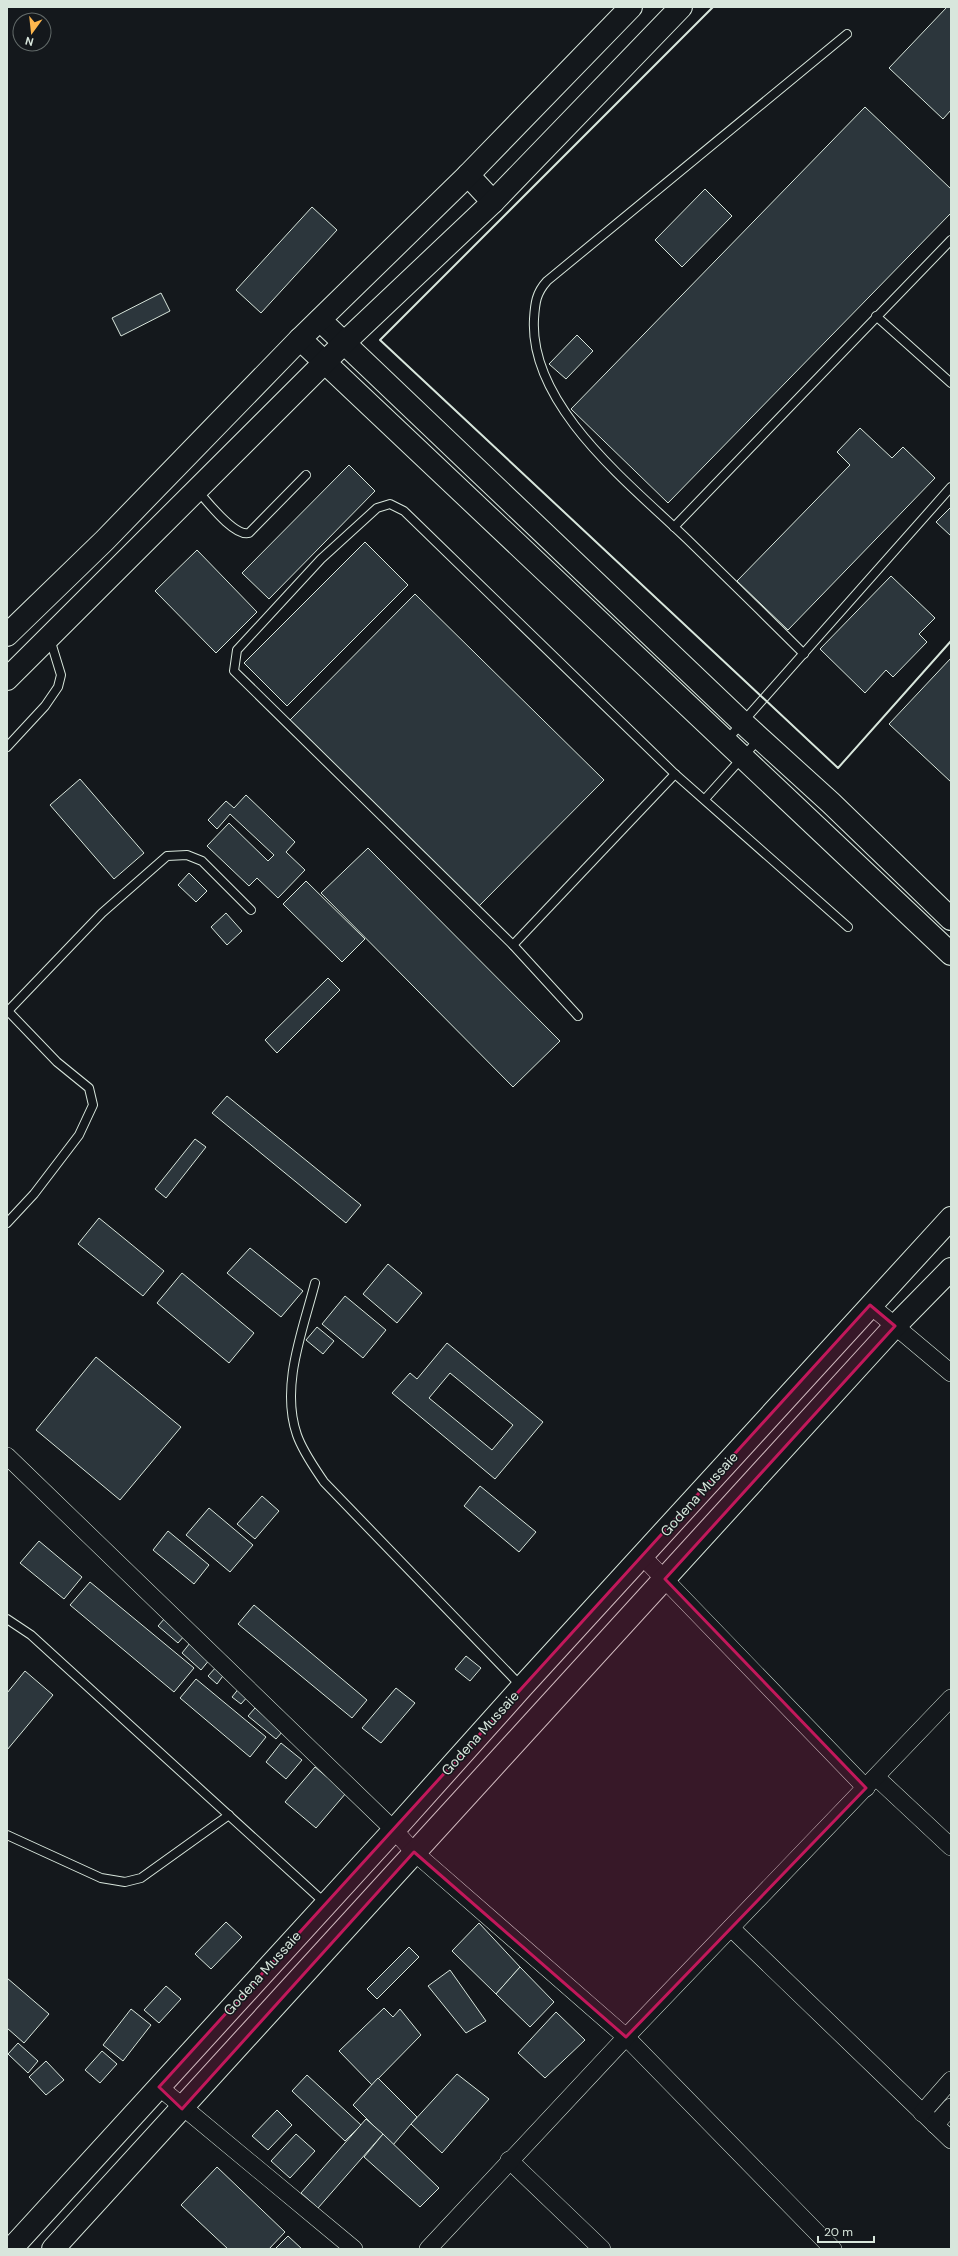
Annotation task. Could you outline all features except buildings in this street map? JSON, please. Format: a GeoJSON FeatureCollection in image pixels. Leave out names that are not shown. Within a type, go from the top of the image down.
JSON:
{"type":"FeatureCollection","features":[{"type":"Feature","properties":{"kind":"street"},"geometry":{"type":"LineString","coordinates":[[7,636],[105,540],[300,339],[468,175],[631,7]]}},
{"type":"Feature","properties":{"kind":"street"},"geometry":{"type":"LineString","coordinates":[[7,679],[346,342],[493,202],[681,7]]}},
{"type":"Feature","properties":{"kind":"street"},"geometry":{"type":"LineString","coordinates":[[468,175],[493,202]]}},
{"type":"Feature","properties":{"kind":"street"},"geometry":{"type":"LineString","coordinates":[[320,320],[346,342],[743,723],[831,803],[951,919]]}},
{"type":"Feature","properties":{"kind":"street"},"geometry":{"type":"LineString","coordinates":[[300,339],[951,954]]}},
{"type":"Feature","properties":{"kind":"street"},"geometry":{"type":"LineString","coordinates":[[105,540],[124,562]]}},
{"type":"Feature","properties":{"kind":"street","name":"Godena Mussaie"},"geometry":{"type":"LineString","coordinates":[[11,2249],[325,1903],[394,1830],[522,1687],[643,1556],[870,1305],[951,1218]]}},
{"type":"Feature","properties":{"kind":"street"},"geometry":{"type":"LineString","coordinates":[[53,2249],[895,1326],[951,1269]]}},
{"type":"Feature","properties":{"kind":"street"},"geometry":{"type":"LineString","coordinates":[[870,1305],[951,1373]]}},
{"type":"Feature","properties":{"kind":"street"},"geometry":{"type":"LineString","coordinates":[[7,1456],[394,1830],[414,1852],[626,2037],[833,2249]]}},
{"type":"Feature","properties":{"kind":"street"},"geometry":{"type":"LineString","coordinates":[[643,1556],[664,1579],[871,1782],[951,1848]]}},
{"type":"Feature","properties":{"kind":"street"},"geometry":{"type":"LineString","coordinates":[[428,2249],[509,2160],[951,1698]]}},
{"type":"Feature","properties":{"kind":"street"},"geometry":{"type":"LineString","coordinates":[[731,1928],[951,2140]]}},
{"type":"Feature","properties":{"kind":"street"},"geometry":{"type":"LineString","coordinates":[[922,2113],[951,2080]]}},
{"type":"Feature","properties":{"kind":"street"},"geometry":{"type":"LineString","coordinates":[[159,2087],[182,2109],[354,2249]]}},
{"type":"Feature","properties":{"kind":"street"},"geometry":{"type":"LineString","coordinates":[[935,2125],[951,2107]]}},
{"type":"Feature","properties":{"kind":"street"},"geometry":{"type":"LineString","coordinates":[[509,2160],[602,2249]]}},
{"type":"Feature","properties":{"kind":"lane"},"geometry":{"type":"LineString","coordinates":[[804,654],[583,438],[554,394],[536,349],[533,330],[535,299],[547,281],[847,34]]}},
{"type":"Feature","properties":{"kind":"lane"},"geometry":{"type":"LineString","coordinates":[[674,527],[951,240]]}},
{"type":"Feature","properties":{"kind":"lane"},"geometry":{"type":"LineString","coordinates":[[876,316],[951,383]]}},
{"type":"Feature","properties":{"kind":"lane"},"geometry":{"type":"LineString","coordinates":[[196,490],[236,531],[245,534],[249,533],[306,475]]}},
{"type":"Feature","properties":{"kind":"lane"},"geometry":{"type":"LineString","coordinates":[[726,741],[951,488]]}},
{"type":"Feature","properties":{"kind":"lane"},"geometry":{"type":"LineString","coordinates":[[578,1016],[513,945],[234,671],[237,650],[321,558],[377,508],[390,504],[404,511],[675,774],[705,799],[848,928]]}},
{"type":"Feature","properties":{"kind":"lane"},"geometry":{"type":"LineString","coordinates":[[7,747],[45,706],[58,687],[60,675],[49,637]]}},
{"type":"Feature","properties":{"kind":"lane"},"geometry":{"type":"LineString","coordinates":[[705,799],[760,738]]}},
{"type":"Feature","properties":{"kind":"lane"},"geometry":{"type":"LineString","coordinates":[[513,945],[675,774]]}},
{"type":"Feature","properties":{"kind":"lane"},"geometry":{"type":"LineString","coordinates":[[7,1223],[34,1194],[78,1135],[93,1105],[89,1088],[57,1062],[8,1011],[102,913],[167,856],[187,855],[202,861],[251,910]]}},
{"type":"Feature","properties":{"kind":"lane"},"geometry":{"type":"LineString","coordinates":[[315,1283],[293,1369],[291,1398],[296,1434],[303,1448],[324,1482],[522,1687]]}},
{"type":"Feature","properties":{"kind":"lane"},"geometry":{"type":"LineString","coordinates":[[7,1619],[31,1635],[325,1903]]}},
{"type":"Feature","properties":{"kind":"lane"},"geometry":{"type":"LineString","coordinates":[[7,1835],[101,1878],[125,1882],[141,1878],[229,1815]]}},
{"type":"Feature","properties":{"kind":"highlighted area"},"geometry":{"type":"Polygon","coordinates":[[[870,1305],[895,1326],[665,1579],[866,1788],[626,2037],[414,1852],[182,2109],[159,2087],[870,1305]]]}},
{"type":"Feature","properties":{"kind":"wall"},"geometry":{"type":"LineString","coordinates":[[713,7],[380,340],[838,768],[951,641]]}}]}
